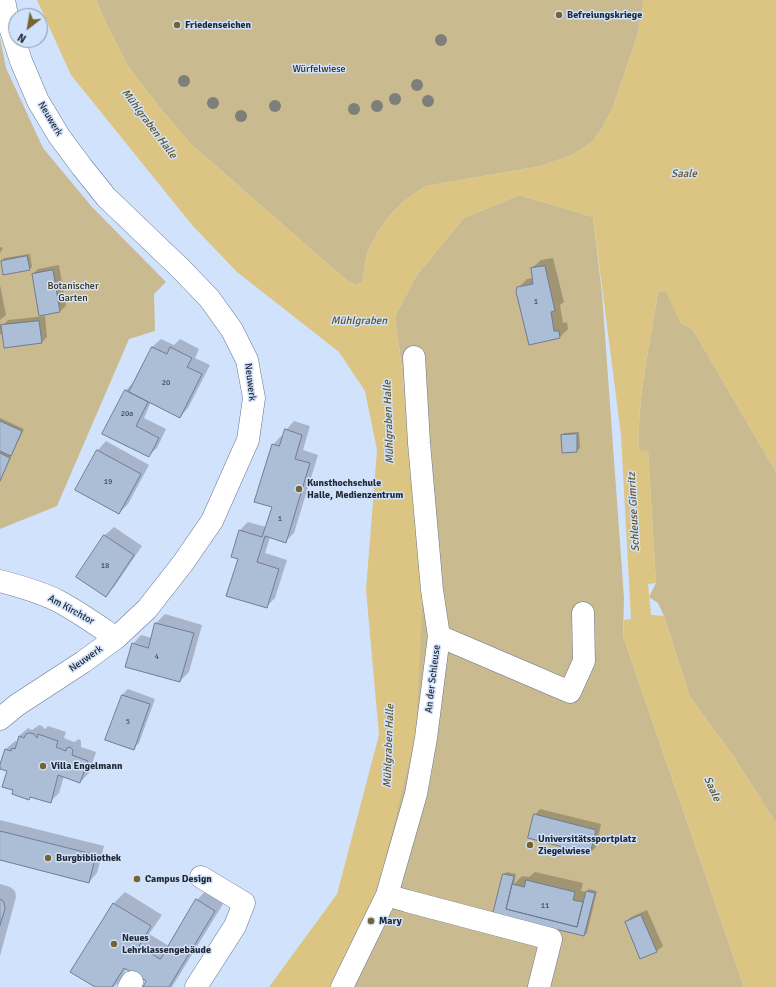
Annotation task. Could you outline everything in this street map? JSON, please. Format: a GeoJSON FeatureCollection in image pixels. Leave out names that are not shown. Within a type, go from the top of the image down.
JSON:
{"type":"FeatureCollection","features":[{"type":"Feature","properties":{"kind":"street","name":"Neuwerk"},"geometry":{"type":"LineString","coordinates":[[0,719],[17,705],[83,662],[116,638],[146,609],[184,563],[212,521],[248,440],[254,398],[247,360],[232,330],[209,298],[106,197],[59,136],[38,101],[21,61],[8,21],[4,0]]}},
{"type":"Feature","properties":{"kind":"street","name":"An der Schleuse"},"geometry":{"type":"LineString","coordinates":[[342,987],[387,895],[417,787],[426,738],[438,636],[432,590],[419,443],[414,357]]}},
{"type":"Feature","properties":{"kind":"street","name":"Am Kirchtor"},"geometry":{"type":"LineString","coordinates":[[0,581],[22,587],[57,600],[92,621],[116,638]]}},
{"type":"Feature","properties":{"kind":"street"},"geometry":{"type":"LineString","coordinates":[[438,636],[570,692],[584,661],[583,614]]}},
{"type":"Feature","properties":{"kind":"street"},"geometry":{"type":"LineString","coordinates":[[196,987],[235,926],[244,903],[200,877]]}},
{"type":"Feature","properties":{"kind":"street"},"geometry":{"type":"LineString","coordinates":[[387,895],[407,902],[551,939],[539,987]]}},
{"type":"Feature","properties":{"kind":"green space","name":"Würfelwiese"},"geometry":{"type":"Polygon","coordinates":[[[96,0],[644,0],[637,37],[613,107],[601,130],[592,142],[572,155],[541,166],[426,186],[403,202],[390,215],[378,232],[367,253],[362,282],[355,285],[345,279],[191,144],[160,108],[128,66],[96,0]]]}},
{"type":"Feature","properties":{"kind":"green space","name":"Botanischer Garten"},"geometry":{"type":"Polygon","coordinates":[[[0,38],[6,68],[43,148],[92,207],[166,282],[154,294],[155,331],[129,339],[57,506],[0,529],[0,38]]]}},
{"type":"Feature","properties":{"kind":"green space"},"geometry":{"type":"Polygon","coordinates":[[[519,195],[593,217],[602,294],[624,598],[623,636],[744,987],[333,987],[422,610],[412,444],[395,317],[416,276],[464,218],[519,195]]]}},
{"type":"Feature","properties":{"kind":"green space"},"geometry":{"type":"Polygon","coordinates":[[[658,292],[667,292],[681,323],[693,330],[776,472],[776,823],[732,754],[690,697],[664,616],[658,603],[649,597],[656,583],[648,451],[639,451],[639,431],[642,391],[658,292]]]}},
{"type":"Feature","properties":{"kind":"water"},"geometry":{"type":"Polygon","coordinates":[[[37,0],[96,0],[128,66],[160,108],[191,144],[345,279],[355,285],[362,282],[367,253],[378,232],[390,215],[403,202],[426,186],[541,166],[572,155],[592,142],[601,130],[613,107],[637,37],[644,0],[776,0],[776,472],[693,330],[681,323],[666,292],[658,292],[642,391],[639,450],[648,451],[656,583],[648,584],[651,615],[664,616],[690,697],[732,754],[776,823],[776,987],[744,987],[623,636],[624,620],[631,619],[621,435],[593,217],[519,195],[464,218],[416,276],[395,317],[412,444],[422,610],[416,734],[378,890],[333,987],[269,987],[337,894],[379,735],[366,590],[377,450],[365,391],[339,352],[237,272],[192,225],[71,75],[48,24],[48,8],[41,8],[37,0]]]}},
{"type":"Feature","properties":{"kind":"building"},"geometry":{"type":"Polygon","coordinates":[[[27,256],[30,270],[3,275],[1,261],[27,256]]]}},
{"type":"Feature","properties":{"kind":"building"},"geometry":{"type":"Polygon","coordinates":[[[545,266],[555,311],[551,312],[554,331],[559,331],[560,338],[529,345],[516,292],[517,287],[533,284],[531,268],[545,266]]]}},
{"type":"Feature","properties":{"kind":"building"},"geometry":{"type":"Polygon","coordinates":[[[53,270],[60,312],[39,316],[32,274],[53,270]]]}},
{"type":"Feature","properties":{"kind":"building"},"geometry":{"type":"Polygon","coordinates":[[[39,321],[42,343],[4,348],[1,325],[39,321]]]}},
{"type":"Feature","properties":{"kind":"building"},"geometry":{"type":"Polygon","coordinates":[[[152,347],[167,354],[170,347],[192,358],[187,367],[202,374],[180,418],[129,392],[152,347]]]}},
{"type":"Feature","properties":{"kind":"building"},"geometry":{"type":"Polygon","coordinates":[[[125,390],[148,402],[136,426],[159,438],[149,457],[102,434],[125,390]]]}},
{"type":"Feature","properties":{"kind":"building"},"geometry":{"type":"Polygon","coordinates":[[[0,421],[22,431],[11,456],[0,451],[0,421]]]}},
{"type":"Feature","properties":{"kind":"building"},"geometry":{"type":"Polygon","coordinates":[[[285,429],[302,435],[295,459],[310,463],[286,543],[265,536],[257,562],[279,569],[267,608],[226,596],[238,559],[231,557],[239,530],[262,537],[272,507],[254,502],[272,444],[279,446],[285,429]]]}},
{"type":"Feature","properties":{"kind":"building"},"geometry":{"type":"Polygon","coordinates":[[[577,434],[577,452],[562,453],[561,435],[577,434]]]}},
{"type":"Feature","properties":{"kind":"building"},"geometry":{"type":"Polygon","coordinates":[[[97,450],[141,474],[119,514],[75,490],[97,450]]]}},
{"type":"Feature","properties":{"kind":"building"},"geometry":{"type":"Polygon","coordinates":[[[0,453],[10,458],[0,481],[0,453]]]}},
{"type":"Feature","properties":{"kind":"building"},"geometry":{"type":"Polygon","coordinates":[[[104,535],[134,555],[106,597],[76,577],[104,535]]]}},
{"type":"Feature","properties":{"kind":"building"},"geometry":{"type":"Polygon","coordinates":[[[155,623],[194,633],[180,682],[125,667],[132,643],[148,648],[155,623]]]}},
{"type":"Feature","properties":{"kind":"building"},"geometry":{"type":"Polygon","coordinates":[[[122,695],[150,704],[134,750],[105,740],[122,695]]]}},
{"type":"Feature","properties":{"kind":"building","name":"Villa Engelmann"},"geometry":{"type":"Polygon","coordinates":[[[26,734],[34,734],[37,738],[38,734],[58,741],[56,747],[66,751],[67,748],[70,747],[73,750],[72,755],[88,761],[80,783],[58,775],[51,803],[30,797],[29,800],[12,794],[13,790],[2,787],[7,771],[0,769],[0,764],[5,749],[11,751],[12,748],[15,749],[19,736],[24,738],[26,734]]]}},
{"type":"Feature","properties":{"kind":"building"},"geometry":{"type":"Polygon","coordinates":[[[534,814],[596,830],[590,854],[528,838],[534,814]]]}},
{"type":"Feature","properties":{"kind":"building","name":"Burgbibliothek"},"geometry":{"type":"Polygon","coordinates":[[[0,831],[96,855],[89,883],[0,860],[0,831]]]}},
{"type":"Feature","properties":{"kind":"building"},"geometry":{"type":"Polygon","coordinates":[[[503,874],[514,876],[506,909],[577,927],[586,891],[595,893],[584,936],[493,914],[503,874]]]}},
{"type":"Feature","properties":{"kind":"building"},"geometry":{"type":"Polygon","coordinates":[[[526,880],[575,892],[573,900],[583,902],[577,927],[506,909],[512,884],[524,887],[526,880]]]}},
{"type":"Feature","properties":{"kind":"building"},"geometry":{"type":"Polygon","coordinates":[[[0,899],[4,902],[5,909],[0,925],[0,899]]]}},
{"type":"Feature","properties":{"kind":"building","name":"Neues Lehrklassengebäude"},"geometry":{"type":"Polygon","coordinates":[[[196,899],[215,911],[169,987],[143,987],[146,981],[124,968],[112,987],[95,987],[70,972],[113,903],[151,926],[139,946],[160,959],[196,899]]]}},
{"type":"Feature","properties":{"kind":"building"},"geometry":{"type":"Polygon","coordinates":[[[641,915],[657,952],[640,959],[625,922],[641,915]]]}},
{"type":"Feature","properties":{"kind":"place","name":"Befreiungskriege"},"geometry":{"type":"Point","coordinates":[559,15]}},
{"type":"Feature","properties":{"kind":"place","name":"Friedenseichen"},"geometry":{"type":"Point","coordinates":[177,25]}},
{"type":"Feature","properties":{"kind":"place","name":"Kunsthochschule Halle, Medienzentrum"},"geometry":{"type":"Point","coordinates":[299,489]}},
{"type":"Feature","properties":{"kind":"place","name":"Villa Engelmann"},"geometry":{"type":"Point","coordinates":[43,766]}},
{"type":"Feature","properties":{"kind":"place","name":"Universitätssportplatz Ziegelwiese"},"geometry":{"type":"Point","coordinates":[530,845]}},
{"type":"Feature","properties":{"kind":"place","name":"Burgbibliothek"},"geometry":{"type":"Point","coordinates":[48,858]}},
{"type":"Feature","properties":{"kind":"place","name":"Campus Design"},"geometry":{"type":"Point","coordinates":[137,879]}},
{"type":"Feature","properties":{"kind":"place","name":"Mary"},"geometry":{"type":"Point","coordinates":[371,921]}},
{"type":"Feature","properties":{"kind":"place","name":"Neues Lehrklassengebäude"},"geometry":{"type":"Point","coordinates":[114,944]}},
{"type":"Feature","properties":{"kind":"water label","name":"Mühlgraben Halle"},"geometry":{"type":"Point","coordinates":[149,124]}},
{"type":"Feature","properties":{"kind":"water label","name":"Saale"},"geometry":{"type":"Point","coordinates":[684,174]}},
{"type":"Feature","properties":{"kind":"water label","name":"Mühlgraben"},"geometry":{"type":"Point","coordinates":[359,321]}},
{"type":"Feature","properties":{"kind":"water label","name":"Mühlgraben Halle"},"geometry":{"type":"Point","coordinates":[389,422]}},
{"type":"Feature","properties":{"kind":"water label","name":"Schleuse Gimritz"},"geometry":{"type":"Point","coordinates":[634,512]}},
{"type":"Feature","properties":{"kind":"water label","name":"Mühlgraben Halle"},"geometry":{"type":"Point","coordinates":[389,746]}},
{"type":"Feature","properties":{"kind":"water label","name":"Saale"},"geometry":{"type":"Point","coordinates":[712,789]}}]}
